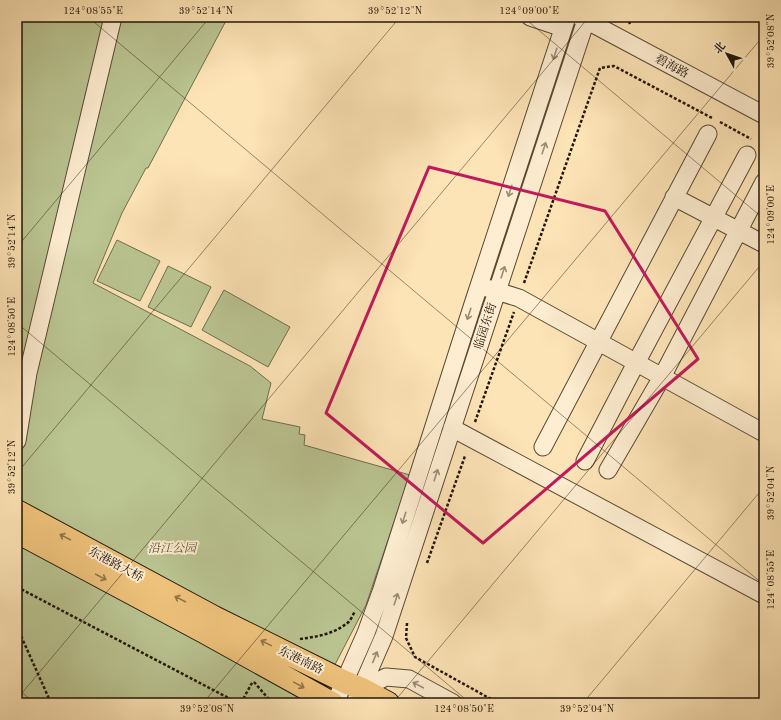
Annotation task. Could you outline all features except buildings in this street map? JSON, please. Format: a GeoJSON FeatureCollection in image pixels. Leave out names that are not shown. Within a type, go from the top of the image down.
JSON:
{"type":"FeatureCollection","features":[{"type":"Feature","properties":{"kind":"main road","name":"东港路大桥"},"geometry":{"type":"LineString","coordinates":[[17,511],[209,624]]}},
{"type":"Feature","properties":{"kind":"main road","name":"东港路大桥"},"geometry":{"type":"LineString","coordinates":[[17,532],[209,624]]}},
{"type":"Feature","properties":{"kind":"main road","name":"东港南路"},"geometry":{"type":"LineString","coordinates":[[209,624],[354,691],[388,703]]}},
{"type":"Feature","properties":{"kind":"main road","name":"东港南路"},"geometry":{"type":"LineString","coordinates":[[209,624],[333,703]]}},
{"type":"Feature","properties":{"kind":"street"},"geometry":{"type":"LineString","coordinates":[[17,441],[28,373],[113,17]]}},
{"type":"Feature","properties":{"kind":"street"},"geometry":{"type":"LineString","coordinates":[[530,17],[565,23]]}},
{"type":"Feature","properties":{"kind":"street","name":"临园东街"},"geometry":{"type":"LineString","coordinates":[[354,691],[384,636],[497,291],[584,18]]}},
{"type":"Feature","properties":{"kind":"street","name":"碧海路"},"geometry":{"type":"LineString","coordinates":[[584,18],[764,115]]}},
{"type":"Feature","properties":{"kind":"street","name":"临园东街"},"geometry":{"type":"LineString","coordinates":[[354,691],[366,633],[381,592],[565,23]]}},
{"type":"Feature","properties":{"kind":"street"},"geometry":{"type":"LineString","coordinates":[[543,446],[708,134]]}},
{"type":"Feature","properties":{"kind":"street"},"geometry":{"type":"LineString","coordinates":[[585,461],[636,363],[752,149]]}},
{"type":"Feature","properties":{"kind":"street"},"geometry":{"type":"LineString","coordinates":[[608,470],[662,377],[764,182]]}},
{"type":"Feature","properties":{"kind":"street"},"geometry":{"type":"LineString","coordinates":[[674,197],[764,244]]}},
{"type":"Feature","properties":{"kind":"street"},"geometry":{"type":"LineString","coordinates":[[479,286],[519,298],[764,433]]}},
{"type":"Feature","properties":{"kind":"street"},"geometry":{"type":"LineString","coordinates":[[452,428],[764,595]]}},
{"type":"Feature","properties":{"kind":"street"},"geometry":{"type":"LineString","coordinates":[[333,703],[354,691],[386,677],[409,679],[453,703]]}},
{"type":"Feature","properties":{"kind":"path"},"geometry":{"type":"LineString","coordinates":[[474,424],[600,68],[614,66],[752,149]]}},
{"type":"Feature","properties":{"kind":"path"},"geometry":{"type":"LineString","coordinates":[[425,567],[465,456]]}},
{"type":"Feature","properties":{"kind":"path"},"geometry":{"type":"LineString","coordinates":[[17,587],[239,703],[253,681]]}},
{"type":"Feature","properties":{"kind":"path"},"geometry":{"type":"LineString","coordinates":[[297,639],[316,637],[329,633],[347,624],[359,606]]}},
{"type":"Feature","properties":{"kind":"path"},"geometry":{"type":"LineString","coordinates":[[407,618],[406,638],[415,657],[498,703]]}},
{"type":"Feature","properties":{"kind":"path"},"geometry":{"type":"LineString","coordinates":[[17,627],[51,703]]}},
{"type":"Feature","properties":{"kind":"highlighted area"},"geometry":{"type":"Polygon","coordinates":[[[429,167],[605,211],[698,359],[483,543],[326,413],[429,167]]]}},
{"type":"Feature","properties":{"kind":"green space","name":"沿江公园"},"geometry":{"type":"Polygon","coordinates":[[[17,17],[228,17],[148,168],[146,168],[122,213],[93,283],[250,366],[271,383],[262,419],[300,427],[299,434],[305,435],[304,445],[410,475],[366,605],[315,703],[17,703],[17,17]]]}},
{"type":"Feature","properties":{"kind":"green space"},"geometry":{"type":"Polygon","coordinates":[[[117,240],[160,261],[140,301],[97,281],[117,240]]]}},
{"type":"Feature","properties":{"kind":"green space"},"geometry":{"type":"Polygon","coordinates":[[[168,266],[211,287],[191,327],[148,307],[168,266]]]}},
{"type":"Feature","properties":{"kind":"green space"},"geometry":{"type":"Polygon","coordinates":[[[224,290],[290,327],[268,367],[202,330],[224,290]]]}}]}
